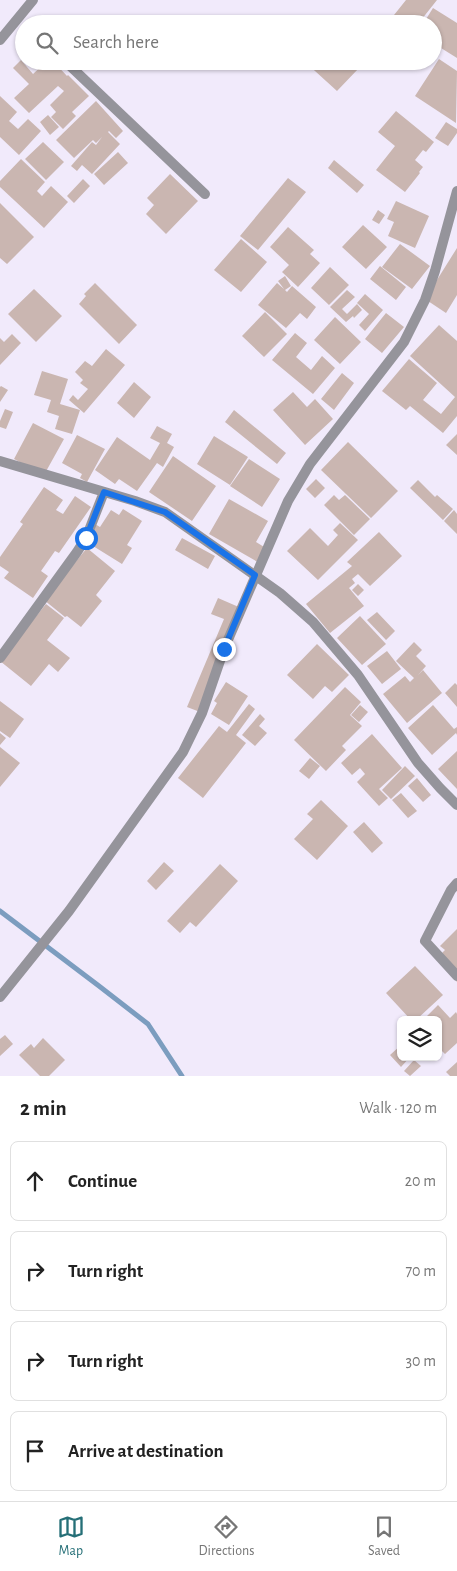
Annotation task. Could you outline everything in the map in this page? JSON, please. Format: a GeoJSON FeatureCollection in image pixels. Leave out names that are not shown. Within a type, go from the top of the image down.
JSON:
{"type":"FeatureCollection","features":[{"type":"Feature","properties":{"kind":"street"},"geometry":{"type":"LineString","coordinates":[[25,15],[33,0]]}},
{"type":"Feature","properties":{"kind":"street"},"geometry":{"type":"LineString","coordinates":[[0,40],[15,27]]}},
{"type":"Feature","properties":{"kind":"street"},"geometry":{"type":"LineString","coordinates":[[74,70],[204,194]]}},
{"type":"Feature","properties":{"kind":"street"},"geometry":{"type":"LineString","coordinates":[[3,993],[68,911],[183,752],[202,714],[224,649],[288,500],[310,464],[404,342],[425,300],[457,191]]}},
{"type":"Feature","properties":{"kind":"street"},"geometry":{"type":"LineString","coordinates":[[0,461],[165,512],[280,593],[313,622],[358,675],[418,763],[457,805]]}},
{"type":"Feature","properties":{"kind":"street"},"geometry":{"type":"LineString","coordinates":[[0,658],[82,545],[104,492]]}},
{"type":"Feature","properties":{"kind":"street"},"geometry":{"type":"LineString","coordinates":[[457,882],[425,940],[457,976]]}},
{"type":"Feature","properties":{"kind":"building"},"geometry":{"type":"Polygon","coordinates":[[[406,0],[437,0],[425,15],[394,15],[406,0]]]}},
{"type":"Feature","properties":{"kind":"building"},"geometry":{"type":"Polygon","coordinates":[[[433,8],[457,23],[457,58],[442,49],[442,15],[429,15],[433,8]]]}},
{"type":"Feature","properties":{"kind":"building"},"geometry":{"type":"Polygon","coordinates":[[[442,61],[457,71],[456,123],[415,96],[432,70],[442,70],[442,61]]]}},
{"type":"Feature","properties":{"kind":"building"},"geometry":{"type":"Polygon","coordinates":[[[15,70],[30,70],[33,74],[37,70],[61,70],[89,96],[72,112],[76,116],[63,129],[51,117],[56,112],[50,105],[64,91],[58,86],[29,113],[14,98],[29,84],[15,70]]]}},
{"type":"Feature","properties":{"kind":"building"},"geometry":{"type":"Polygon","coordinates":[[[314,70],[357,70],[337,91],[314,70]]]}},
{"type":"Feature","properties":{"kind":"building"},"geometry":{"type":"Polygon","coordinates":[[[0,96],[17,112],[9,121],[18,129],[28,119],[41,131],[19,155],[0,137],[0,96]]]}},
{"type":"Feature","properties":{"kind":"building"},"geometry":{"type":"Polygon","coordinates":[[[96,101],[123,131],[116,138],[108,132],[120,144],[92,174],[82,165],[77,171],[71,166],[92,142],[96,145],[102,137],[96,143],[93,140],[74,158],[56,140],[96,101]]]}},
{"type":"Feature","properties":{"kind":"building"},"geometry":{"type":"Polygon","coordinates":[[[396,111],[434,142],[426,152],[423,150],[415,160],[423,167],[405,192],[376,170],[395,146],[378,132],[396,111]]]}},
{"type":"Feature","properties":{"kind":"building"},"geometry":{"type":"Polygon","coordinates":[[[48,115],[59,127],[50,135],[40,122],[48,115]]]}},
{"type":"Feature","properties":{"kind":"building"},"geometry":{"type":"Polygon","coordinates":[[[446,122],[457,129],[457,133],[448,146],[435,138],[446,122]]]}},
{"type":"Feature","properties":{"kind":"building"},"geometry":{"type":"Polygon","coordinates":[[[43,142],[64,162],[46,180],[25,159],[43,142]]]}},
{"type":"Feature","properties":{"kind":"building"},"geometry":{"type":"Polygon","coordinates":[[[118,152],[128,163],[104,185],[94,174],[118,152]]]}},
{"type":"Feature","properties":{"kind":"building"},"geometry":{"type":"Polygon","coordinates":[[[21,159],[45,182],[37,191],[42,196],[51,186],[68,202],[44,228],[0,187],[0,181],[21,159]]]}},
{"type":"Feature","properties":{"kind":"building"},"geometry":{"type":"Polygon","coordinates":[[[334,160],[364,185],[357,193],[328,168],[334,160]]]}},
{"type":"Feature","properties":{"kind":"building"},"geometry":{"type":"Polygon","coordinates":[[[170,174],[198,201],[166,234],[146,214],[154,205],[147,198],[170,174]]]}},
{"type":"Feature","properties":{"kind":"building"},"geometry":{"type":"Polygon","coordinates":[[[288,178],[306,192],[258,250],[240,236],[288,178]]]}},
{"type":"Feature","properties":{"kind":"building"},"geometry":{"type":"Polygon","coordinates":[[[83,179],[90,186],[74,203],[67,196],[83,179]]]}},
{"type":"Feature","properties":{"kind":"building"},"geometry":{"type":"Polygon","coordinates":[[[396,201],[429,216],[415,248],[388,236],[394,222],[387,219],[396,201]]]}},
{"type":"Feature","properties":{"kind":"building"},"geometry":{"type":"Polygon","coordinates":[[[0,203],[34,237],[7,264],[0,258],[0,203]]]}},
{"type":"Feature","properties":{"kind":"building"},"geometry":{"type":"Polygon","coordinates":[[[378,210],[385,215],[379,224],[372,220],[378,210]]]}},
{"type":"Feature","properties":{"kind":"building"},"geometry":{"type":"Polygon","coordinates":[[[363,225],[387,247],[366,269],[342,247],[363,225]]]}},
{"type":"Feature","properties":{"kind":"building"},"geometry":{"type":"Polygon","coordinates":[[[288,227],[314,250],[310,254],[320,263],[298,287],[282,272],[289,265],[270,247],[288,227]]]}},
{"type":"Feature","properties":{"kind":"building"},"geometry":{"type":"Polygon","coordinates":[[[241,239],[267,262],[241,292],[214,270],[241,239]]]}},
{"type":"Feature","properties":{"kind":"building"},"geometry":{"type":"Polygon","coordinates":[[[400,244],[430,266],[412,289],[382,267],[400,244]]]}},
{"type":"Feature","properties":{"kind":"building"},"geometry":{"type":"Polygon","coordinates":[[[457,248],[457,295],[446,313],[425,299],[457,248]]]}},
{"type":"Feature","properties":{"kind":"building"},"geometry":{"type":"Polygon","coordinates":[[[380,266],[406,287],[396,300],[370,279],[380,266]]]}},
{"type":"Feature","properties":{"kind":"building"},"geometry":{"type":"Polygon","coordinates":[[[330,267],[349,285],[329,305],[311,288],[330,267]]]}},
{"type":"Feature","properties":{"kind":"building"},"geometry":{"type":"Polygon","coordinates":[[[285,276],[291,286],[285,290],[287,292],[292,286],[316,307],[307,319],[300,313],[286,328],[258,305],[277,283],[284,289],[278,281],[285,276]]]}},
{"type":"Feature","properties":{"kind":"building"},"geometry":{"type":"Polygon","coordinates":[[[95,283],[137,325],[119,344],[79,304],[86,296],[84,294],[95,283]]]}},
{"type":"Feature","properties":{"kind":"building"},"geometry":{"type":"Polygon","coordinates":[[[34,289],[62,316],[36,342],[8,314],[34,289]]]}},
{"type":"Feature","properties":{"kind":"building"},"geometry":{"type":"Polygon","coordinates":[[[347,290],[355,297],[342,309],[347,314],[357,304],[362,310],[354,318],[353,316],[346,322],[330,307],[347,290]]]}},
{"type":"Feature","properties":{"kind":"building"},"geometry":{"type":"Polygon","coordinates":[[[365,294],[383,310],[365,331],[359,325],[369,314],[357,303],[365,294]]]}},
{"type":"Feature","properties":{"kind":"building"},"geometry":{"type":"Polygon","coordinates":[[[265,312],[287,334],[264,357],[242,336],[265,312]]]}},
{"type":"Feature","properties":{"kind":"building"},"geometry":{"type":"Polygon","coordinates":[[[386,313],[404,327],[382,353],[365,339],[386,313]]]}},
{"type":"Feature","properties":{"kind":"building"},"geometry":{"type":"Polygon","coordinates":[[[335,317],[361,342],[340,364],[314,340],[335,317]]]}},
{"type":"Feature","properties":{"kind":"building"},"geometry":{"type":"Polygon","coordinates":[[[439,325],[457,341],[457,416],[443,433],[410,406],[406,410],[382,391],[409,359],[437,383],[423,400],[441,414],[455,397],[410,356],[439,325]]]}},
{"type":"Feature","properties":{"kind":"building"},"geometry":{"type":"Polygon","coordinates":[[[295,333],[307,343],[296,357],[311,370],[322,356],[335,368],[313,394],[272,360],[295,333]]]}},
{"type":"Feature","properties":{"kind":"building"},"geometry":{"type":"Polygon","coordinates":[[[12,334],[21,343],[0,365],[0,338],[4,342],[12,334]]]}},
{"type":"Feature","properties":{"kind":"building"},"geometry":{"type":"Polygon","coordinates":[[[106,349],[125,365],[84,413],[69,400],[73,395],[78,400],[88,389],[80,383],[83,380],[75,372],[85,361],[92,366],[106,349]]]}},
{"type":"Feature","properties":{"kind":"building"},"geometry":{"type":"Polygon","coordinates":[[[42,371],[68,379],[60,404],[80,410],[72,434],[55,429],[59,416],[47,412],[51,400],[34,395],[42,371]]]}},
{"type":"Feature","properties":{"kind":"building"},"geometry":{"type":"Polygon","coordinates":[[[342,373],[354,383],[334,410],[321,399],[342,373]]]}},
{"type":"Feature","properties":{"kind":"building"},"geometry":{"type":"Polygon","coordinates":[[[134,382],[151,397],[134,418],[117,403],[134,382]]]}},
{"type":"Feature","properties":{"kind":"building"},"geometry":{"type":"Polygon","coordinates":[[[0,387],[8,390],[0,402],[0,387]]]}},
{"type":"Feature","properties":{"kind":"building"},"geometry":{"type":"Polygon","coordinates":[[[293,392],[307,407],[315,399],[333,419],[305,445],[273,410],[293,392]]]}},
{"type":"Feature","properties":{"kind":"building"},"geometry":{"type":"Polygon","coordinates":[[[5,409],[13,412],[6,429],[0,427],[0,421],[5,409]]]}},
{"type":"Feature","properties":{"kind":"building"},"geometry":{"type":"Polygon","coordinates":[[[234,410],[286,453],[277,464],[225,422],[234,410]]]}},
{"type":"Feature","properties":{"kind":"building"},"geometry":{"type":"Polygon","coordinates":[[[33,423],[64,439],[44,475],[14,459],[33,423]]]}},
{"type":"Feature","properties":{"kind":"building"},"geometry":{"type":"Polygon","coordinates":[[[157,426],[172,434],[167,443],[174,447],[163,467],[157,463],[137,491],[119,479],[115,484],[95,470],[117,437],[150,460],[160,443],[150,438],[157,426]]]}},
{"type":"Feature","properties":{"kind":"building"},"geometry":{"type":"Polygon","coordinates":[[[457,434],[457,455],[446,445],[457,434]]]}},
{"type":"Feature","properties":{"kind":"building"},"geometry":{"type":"Polygon","coordinates":[[[77,435],[105,449],[87,482],[80,478],[82,474],[62,463],[77,435]]]}},
{"type":"Feature","properties":{"kind":"building"},"geometry":{"type":"Polygon","coordinates":[[[214,436],[248,457],[230,485],[197,464],[214,436]]]}},
{"type":"Feature","properties":{"kind":"building"},"geometry":{"type":"Polygon","coordinates":[[[348,442],[398,491],[371,518],[321,470],[348,442]]]}},
{"type":"Feature","properties":{"kind":"building"},"geometry":{"type":"Polygon","coordinates":[[[173,456],[216,486],[192,521],[149,492],[173,456]]]}},
{"type":"Feature","properties":{"kind":"building"},"geometry":{"type":"Polygon","coordinates":[[[249,459],[280,479],[262,507],[230,486],[249,459]]]}},
{"type":"Feature","properties":{"kind":"building"},"geometry":{"type":"Polygon","coordinates":[[[316,479],[325,488],[315,498],[306,489],[316,479]]]}},
{"type":"Feature","properties":{"kind":"building"},"geometry":{"type":"Polygon","coordinates":[[[418,480],[435,497],[437,495],[453,509],[443,520],[410,488],[418,480]]]}},
{"type":"Feature","properties":{"kind":"building"},"geometry":{"type":"Polygon","coordinates":[[[44,487],[63,500],[56,510],[63,514],[75,496],[91,507],[59,553],[55,551],[41,571],[48,576],[33,598],[4,578],[9,572],[0,566],[0,557],[23,524],[20,522],[44,487]]]}},
{"type":"Feature","properties":{"kind":"building"},"geometry":{"type":"Polygon","coordinates":[[[334,495],[339,500],[345,495],[370,519],[354,535],[324,505],[334,495]]]}},
{"type":"Feature","properties":{"kind":"building"},"geometry":{"type":"Polygon","coordinates":[[[229,499],[268,521],[256,542],[269,550],[261,564],[209,534],[229,499]]]}},
{"type":"Feature","properties":{"kind":"building"},"geometry":{"type":"Polygon","coordinates":[[[123,509],[142,521],[127,545],[132,548],[122,564],[85,541],[95,524],[100,527],[111,510],[119,515],[123,509]]]}},
{"type":"Feature","properties":{"kind":"building"},"geometry":{"type":"Polygon","coordinates":[[[454,510],[457,514],[457,534],[444,521],[454,510]]]}},
{"type":"Feature","properties":{"kind":"building"},"geometry":{"type":"Polygon","coordinates":[[[340,523],[358,540],[318,580],[287,551],[310,528],[328,546],[338,535],[333,530],[340,523]]]}},
{"type":"Feature","properties":{"kind":"building"},"geometry":{"type":"Polygon","coordinates":[[[379,532],[402,556],[370,586],[358,574],[352,579],[355,583],[349,588],[364,606],[330,633],[306,604],[352,566],[347,562],[379,532]]]}},
{"type":"Feature","properties":{"kind":"building"},"geometry":{"type":"Polygon","coordinates":[[[182,538],[215,556],[208,569],[175,550],[182,538]]]}},
{"type":"Feature","properties":{"kind":"building"},"geometry":{"type":"Polygon","coordinates":[[[87,548],[115,571],[96,595],[102,601],[81,627],[44,600],[87,548]]]}},
{"type":"Feature","properties":{"kind":"building"},"geometry":{"type":"Polygon","coordinates":[[[358,584],[364,590],[358,596],[352,590],[358,584]]]}},
{"type":"Feature","properties":{"kind":"building"},"geometry":{"type":"Polygon","coordinates":[[[218,598],[241,608],[200,712],[187,707],[224,619],[211,614],[218,598]]]}},
{"type":"Feature","properties":{"kind":"building"},"geometry":{"type":"Polygon","coordinates":[[[46,604],[64,618],[47,640],[70,658],[58,672],[49,664],[31,686],[0,661],[46,604]]]}},
{"type":"Feature","properties":{"kind":"building"},"geometry":{"type":"Polygon","coordinates":[[[377,612],[395,631],[386,640],[367,620],[377,612]]]}},
{"type":"Feature","properties":{"kind":"building"},"geometry":{"type":"Polygon","coordinates":[[[360,616],[386,644],[362,665],[337,638],[360,616]]]}},
{"type":"Feature","properties":{"kind":"building"},"geometry":{"type":"Polygon","coordinates":[[[414,642],[422,650],[416,656],[426,666],[418,675],[423,670],[442,693],[407,723],[383,694],[405,676],[410,682],[414,678],[396,661],[414,642]]]}},
{"type":"Feature","properties":{"kind":"building"},"geometry":{"type":"Polygon","coordinates":[[[317,644],[349,675],[332,692],[325,686],[313,699],[287,675],[317,644]]]}},
{"type":"Feature","properties":{"kind":"building"},"geometry":{"type":"Polygon","coordinates":[[[387,651],[401,669],[382,684],[367,666],[387,651]]]}},
{"type":"Feature","properties":{"kind":"building"},"geometry":{"type":"Polygon","coordinates":[[[226,682],[248,696],[229,725],[211,714],[217,703],[214,701],[226,682]]]}},
{"type":"Feature","properties":{"kind":"building"},"geometry":{"type":"Polygon","coordinates":[[[455,683],[457,685],[457,707],[445,693],[455,683]]]}},
{"type":"Feature","properties":{"kind":"building"},"geometry":{"type":"Polygon","coordinates":[[[345,687],[361,702],[350,715],[362,726],[342,746],[346,750],[326,771],[294,740],[345,687]]]}},
{"type":"Feature","properties":{"kind":"building"},"geometry":{"type":"Polygon","coordinates":[[[0,701],[24,719],[10,738],[0,731],[0,701]]]}},
{"type":"Feature","properties":{"kind":"building"},"geometry":{"type":"Polygon","coordinates":[[[249,704],[255,709],[236,735],[246,743],[203,798],[178,778],[219,726],[227,732],[249,704]]]}},
{"type":"Feature","properties":{"kind":"building"},"geometry":{"type":"Polygon","coordinates":[[[360,705],[368,712],[359,722],[351,715],[360,705]]]}},
{"type":"Feature","properties":{"kind":"building"},"geometry":{"type":"Polygon","coordinates":[[[433,705],[454,729],[457,727],[457,735],[456,733],[432,755],[408,728],[433,705]]]}},
{"type":"Feature","properties":{"kind":"building"},"geometry":{"type":"Polygon","coordinates":[[[260,714],[265,719],[259,726],[267,733],[255,746],[242,735],[260,714]]]}},
{"type":"Feature","properties":{"kind":"building"},"geometry":{"type":"Polygon","coordinates":[[[0,733],[6,738],[0,745],[0,733]]]}},
{"type":"Feature","properties":{"kind":"building"},"geometry":{"type":"Polygon","coordinates":[[[372,734],[402,768],[379,789],[388,798],[379,806],[357,782],[365,774],[360,768],[352,775],[341,763],[372,734]]]}},
{"type":"Feature","properties":{"kind":"building"},"geometry":{"type":"Polygon","coordinates":[[[0,747],[20,763],[0,787],[0,747]]]}},
{"type":"Feature","properties":{"kind":"building"},"geometry":{"type":"Polygon","coordinates":[[[457,751],[457,789],[438,769],[457,751]]]}},
{"type":"Feature","properties":{"kind":"building"},"geometry":{"type":"Polygon","coordinates":[[[310,758],[320,766],[309,779],[299,771],[310,758]]]}},
{"type":"Feature","properties":{"kind":"building"},"geometry":{"type":"Polygon","coordinates":[[[405,766],[415,776],[391,799],[382,790],[405,766]]]}},
{"type":"Feature","properties":{"kind":"building"},"geometry":{"type":"Polygon","coordinates":[[[417,778],[431,795],[423,802],[408,786],[417,778]]]}},
{"type":"Feature","properties":{"kind":"building"},"geometry":{"type":"Polygon","coordinates":[[[401,793],[417,811],[408,818],[392,800],[401,793]]]}},
{"type":"Feature","properties":{"kind":"building"},"geometry":{"type":"Polygon","coordinates":[[[321,800],[348,826],[317,860],[294,839],[313,819],[307,814],[321,800]]]}},
{"type":"Feature","properties":{"kind":"building"},"geometry":{"type":"Polygon","coordinates":[[[364,822],[383,843],[372,853],[353,832],[364,822]]]}},
{"type":"Feature","properties":{"kind":"building"},"geometry":{"type":"Polygon","coordinates":[[[164,862],[174,871],[156,890],[147,881],[164,862]]]}},
{"type":"Feature","properties":{"kind":"building"},"geometry":{"type":"Polygon","coordinates":[[[220,864],[238,881],[196,927],[190,922],[180,933],[167,921],[220,864]]]}},
{"type":"Feature","properties":{"kind":"building"},"geometry":{"type":"Polygon","coordinates":[[[457,929],[457,982],[437,958],[445,950],[440,946],[457,929]]]}},
{"type":"Feature","properties":{"kind":"building"},"geometry":{"type":"Polygon","coordinates":[[[415,966],[443,995],[420,1016],[407,1016],[386,993],[415,966]]]}},
{"type":"Feature","properties":{"kind":"building"},"geometry":{"type":"Polygon","coordinates":[[[438,1005],[450,1018],[456,1012],[457,1014],[457,1043],[445,1054],[442,1051],[442,1016],[427,1016],[438,1005]]]}},
{"type":"Feature","properties":{"kind":"building"},"geometry":{"type":"Polygon","coordinates":[[[5,1035],[13,1044],[0,1056],[0,1039],[5,1035]]]}},
{"type":"Feature","properties":{"kind":"building"},"geometry":{"type":"Polygon","coordinates":[[[43,1038],[65,1060],[49,1076],[40,1076],[19,1055],[31,1044],[34,1048],[43,1038]]]}},
{"type":"Feature","properties":{"kind":"building"},"geometry":{"type":"Polygon","coordinates":[[[397,1049],[397,1061],[406,1061],[401,1067],[390,1055],[397,1049]]]}},
{"type":"Feature","properties":{"kind":"building"},"geometry":{"type":"Polygon","coordinates":[[[413,1061],[421,1066],[410,1076],[404,1071],[413,1061]]]}},
{"type":"Feature","properties":{"kind":"building"},"geometry":{"type":"Polygon","coordinates":[[[457,1062],[457,1076],[450,1076],[446,1072],[457,1062]]]}},
{"type":"Feature","properties":{"kind":"waterway"},"geometry":{"type":"LineString","coordinates":[[0,911],[148,1024],[182,1076]]}},
{"type":"Feature","properties":{"kind":"route"},"geometry":{"type":"LineString","coordinates":[[86,538],[104,492],[165,512],[255,575],[224,649]]}}]}
